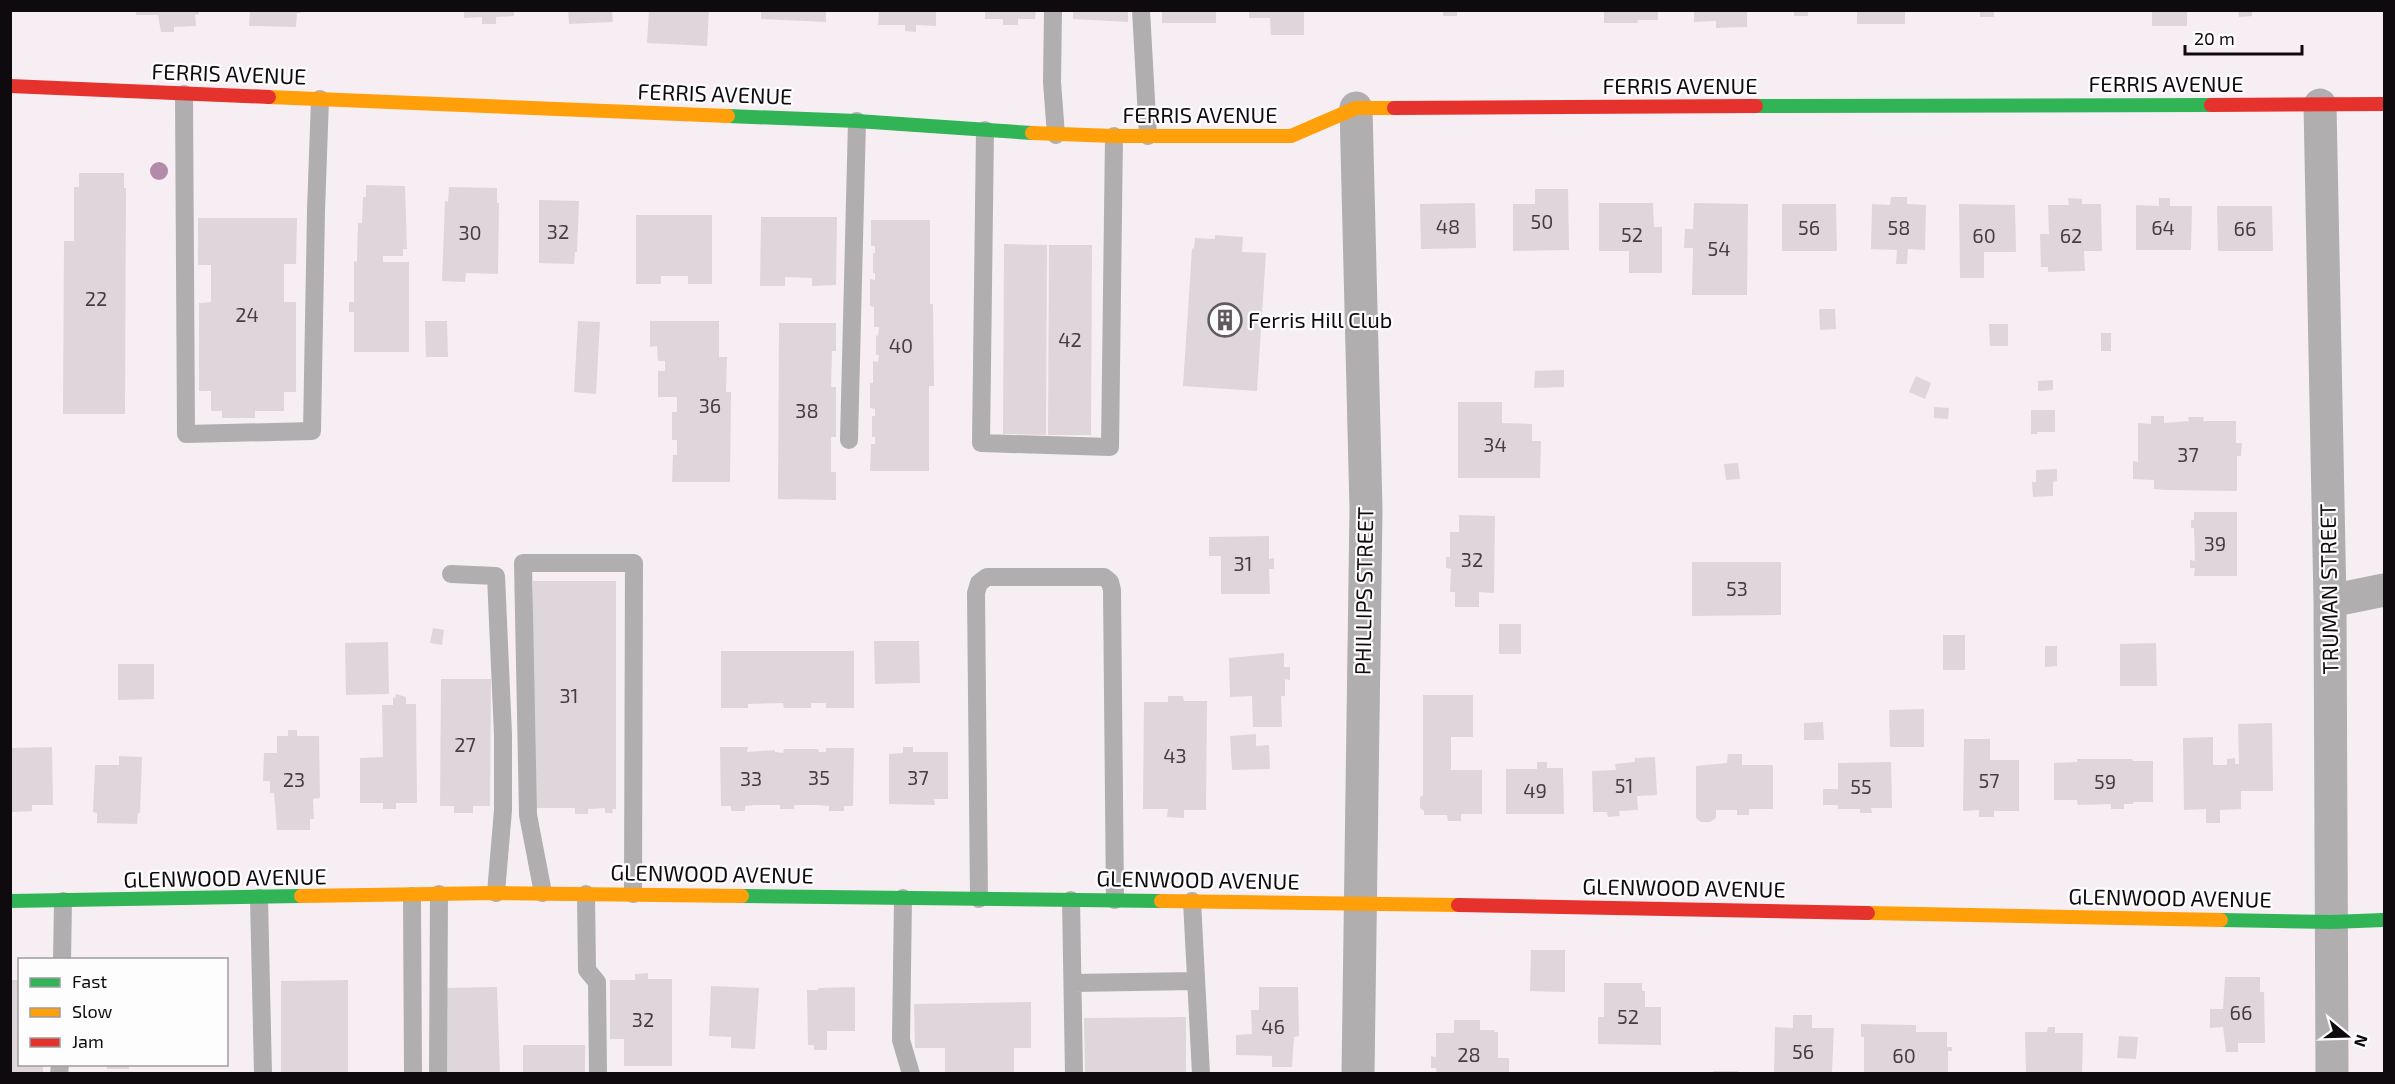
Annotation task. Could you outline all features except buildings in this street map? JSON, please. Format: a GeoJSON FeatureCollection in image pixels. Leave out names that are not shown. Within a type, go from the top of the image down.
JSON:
{"type":"FeatureCollection","features":[{"type":"Feature","properties":{"kind":"street","name":"FERRIS AVENUE"},"geometry":{"type":"LineString","coordinates":[[10,86],[857,121],[1056,135],[1114,136],[1291,136],[1356,108],[2385,104]]}},
{"type":"Feature","properties":{"kind":"street","name":"TRUMAN STREET"},"geometry":{"type":"LineString","coordinates":[[2320,105],[2330,601],[2332,1074]]}},
{"type":"Feature","properties":{"kind":"street","name":"PHILLIPS STREET"},"geometry":{"type":"LineString","coordinates":[[1356,108],[1366,509],[1358,1074]]}},
{"type":"Feature","properties":{"kind":"street"},"geometry":{"type":"LineString","coordinates":[[2330,601],[2385,590]]}},
{"type":"Feature","properties":{"kind":"street","name":"GLENWOOD AVENUE"},"geometry":{"type":"LineString","coordinates":[[10,901],[543,893],[1359,903],[2331,922],[2385,920]]}},
{"type":"Feature","properties":{"kind":"lane"},"geometry":{"type":"LineString","coordinates":[[1053,10],[1052,82],[1056,135]]}},
{"type":"Feature","properties":{"kind":"lane"},"geometry":{"type":"LineString","coordinates":[[1141,10],[1148,136]]}},
{"type":"Feature","properties":{"kind":"lane"},"geometry":{"type":"LineString","coordinates":[[184,93],[186,434],[312,431],[316,211],[321,99]]}},
{"type":"Feature","properties":{"kind":"lane"},"geometry":{"type":"LineString","coordinates":[[849,440],[857,121]]}},
{"type":"Feature","properties":{"kind":"lane"},"geometry":{"type":"LineString","coordinates":[[985,130],[981,443],[1110,447],[1114,136]]}},
{"type":"Feature","properties":{"kind":"lane"},"geometry":{"type":"LineString","coordinates":[[543,893],[528,814],[523,563],[634,562],[633,894]]}},
{"type":"Feature","properties":{"kind":"lane"},"geometry":{"type":"LineString","coordinates":[[451,574],[496,576],[503,746],[503,810],[496,893]]}},
{"type":"Feature","properties":{"kind":"lane"},"geometry":{"type":"LineString","coordinates":[[979,898],[976,629],[976,593],[979,583],[987,577],[1104,577],[1110,582],[1112,590],[1115,900]]}},
{"type":"Feature","properties":{"kind":"lane"},"geometry":{"type":"LineString","coordinates":[[438,1074],[439,894]]}},
{"type":"Feature","properties":{"kind":"lane"},"geometry":{"type":"LineString","coordinates":[[586,894],[587,970],[597,982],[598,1074]]}},
{"type":"Feature","properties":{"kind":"lane"},"geometry":{"type":"LineString","coordinates":[[412,896],[413,1074]]}},
{"type":"Feature","properties":{"kind":"lane"},"geometry":{"type":"LineString","coordinates":[[259,898],[263,1074]]}},
{"type":"Feature","properties":{"kind":"lane"},"geometry":{"type":"LineString","coordinates":[[903,898],[901,1040],[911,1074]]}},
{"type":"Feature","properties":{"kind":"lane"},"geometry":{"type":"LineString","coordinates":[[1071,900],[1074,1074]]}},
{"type":"Feature","properties":{"kind":"lane"},"geometry":{"type":"LineString","coordinates":[[62,958],[63,901]]}},
{"type":"Feature","properties":{"kind":"lane"},"geometry":{"type":"LineString","coordinates":[[1192,901],[1201,1074]]}},
{"type":"Feature","properties":{"kind":"lane"},"geometry":{"type":"LineString","coordinates":[[1073,983],[1196,981]]}},
{"type":"Feature","properties":{"kind":"traffic: fast"},"geometry":{"type":"LineString","coordinates":[[1756,106],[2211,105]]}},
{"type":"Feature","properties":{"kind":"traffic: fast"},"geometry":{"type":"LineString","coordinates":[[728,116],[857,121],[1032,133]]}},
{"type":"Feature","properties":{"kind":"traffic: fast"},"geometry":{"type":"LineString","coordinates":[[10,901],[301,896]]}},
{"type":"Feature","properties":{"kind":"traffic: fast"},"geometry":{"type":"LineString","coordinates":[[742,896],[1161,901]]}},
{"type":"Feature","properties":{"kind":"traffic: fast"},"geometry":{"type":"LineString","coordinates":[[2221,920],[2331,922],[2384,920]]}},
{"type":"Feature","properties":{"kind":"traffic: slow"},"geometry":{"type":"LineString","coordinates":[[269,97],[728,116]]}},
{"type":"Feature","properties":{"kind":"traffic: slow"},"geometry":{"type":"LineString","coordinates":[[1032,133],[1114,136],[1291,136],[1356,108],[1394,108]]}},
{"type":"Feature","properties":{"kind":"traffic: slow"},"geometry":{"type":"LineString","coordinates":[[301,896],[496,893],[742,896]]}},
{"type":"Feature","properties":{"kind":"traffic: slow"},"geometry":{"type":"LineString","coordinates":[[1161,901],[1458,905]]}},
{"type":"Feature","properties":{"kind":"traffic: slow"},"geometry":{"type":"LineString","coordinates":[[1868,913],[2221,920]]}},
{"type":"Feature","properties":{"kind":"traffic: jam"},"geometry":{"type":"LineString","coordinates":[[10,86],[269,97]]}},
{"type":"Feature","properties":{"kind":"traffic: jam"},"geometry":{"type":"LineString","coordinates":[[2211,105],[2384,104]]}},
{"type":"Feature","properties":{"kind":"traffic: jam"},"geometry":{"type":"LineString","coordinates":[[1394,108],[1756,106]]}},
{"type":"Feature","properties":{"kind":"traffic: jam"},"geometry":{"type":"LineString","coordinates":[[1458,905],[1868,913]]}},
{"type":"Feature","properties":{"kind":"place","name":"Ferris Hill Club"},"geometry":{"type":"Point","coordinates":[1225,320]}}]}
